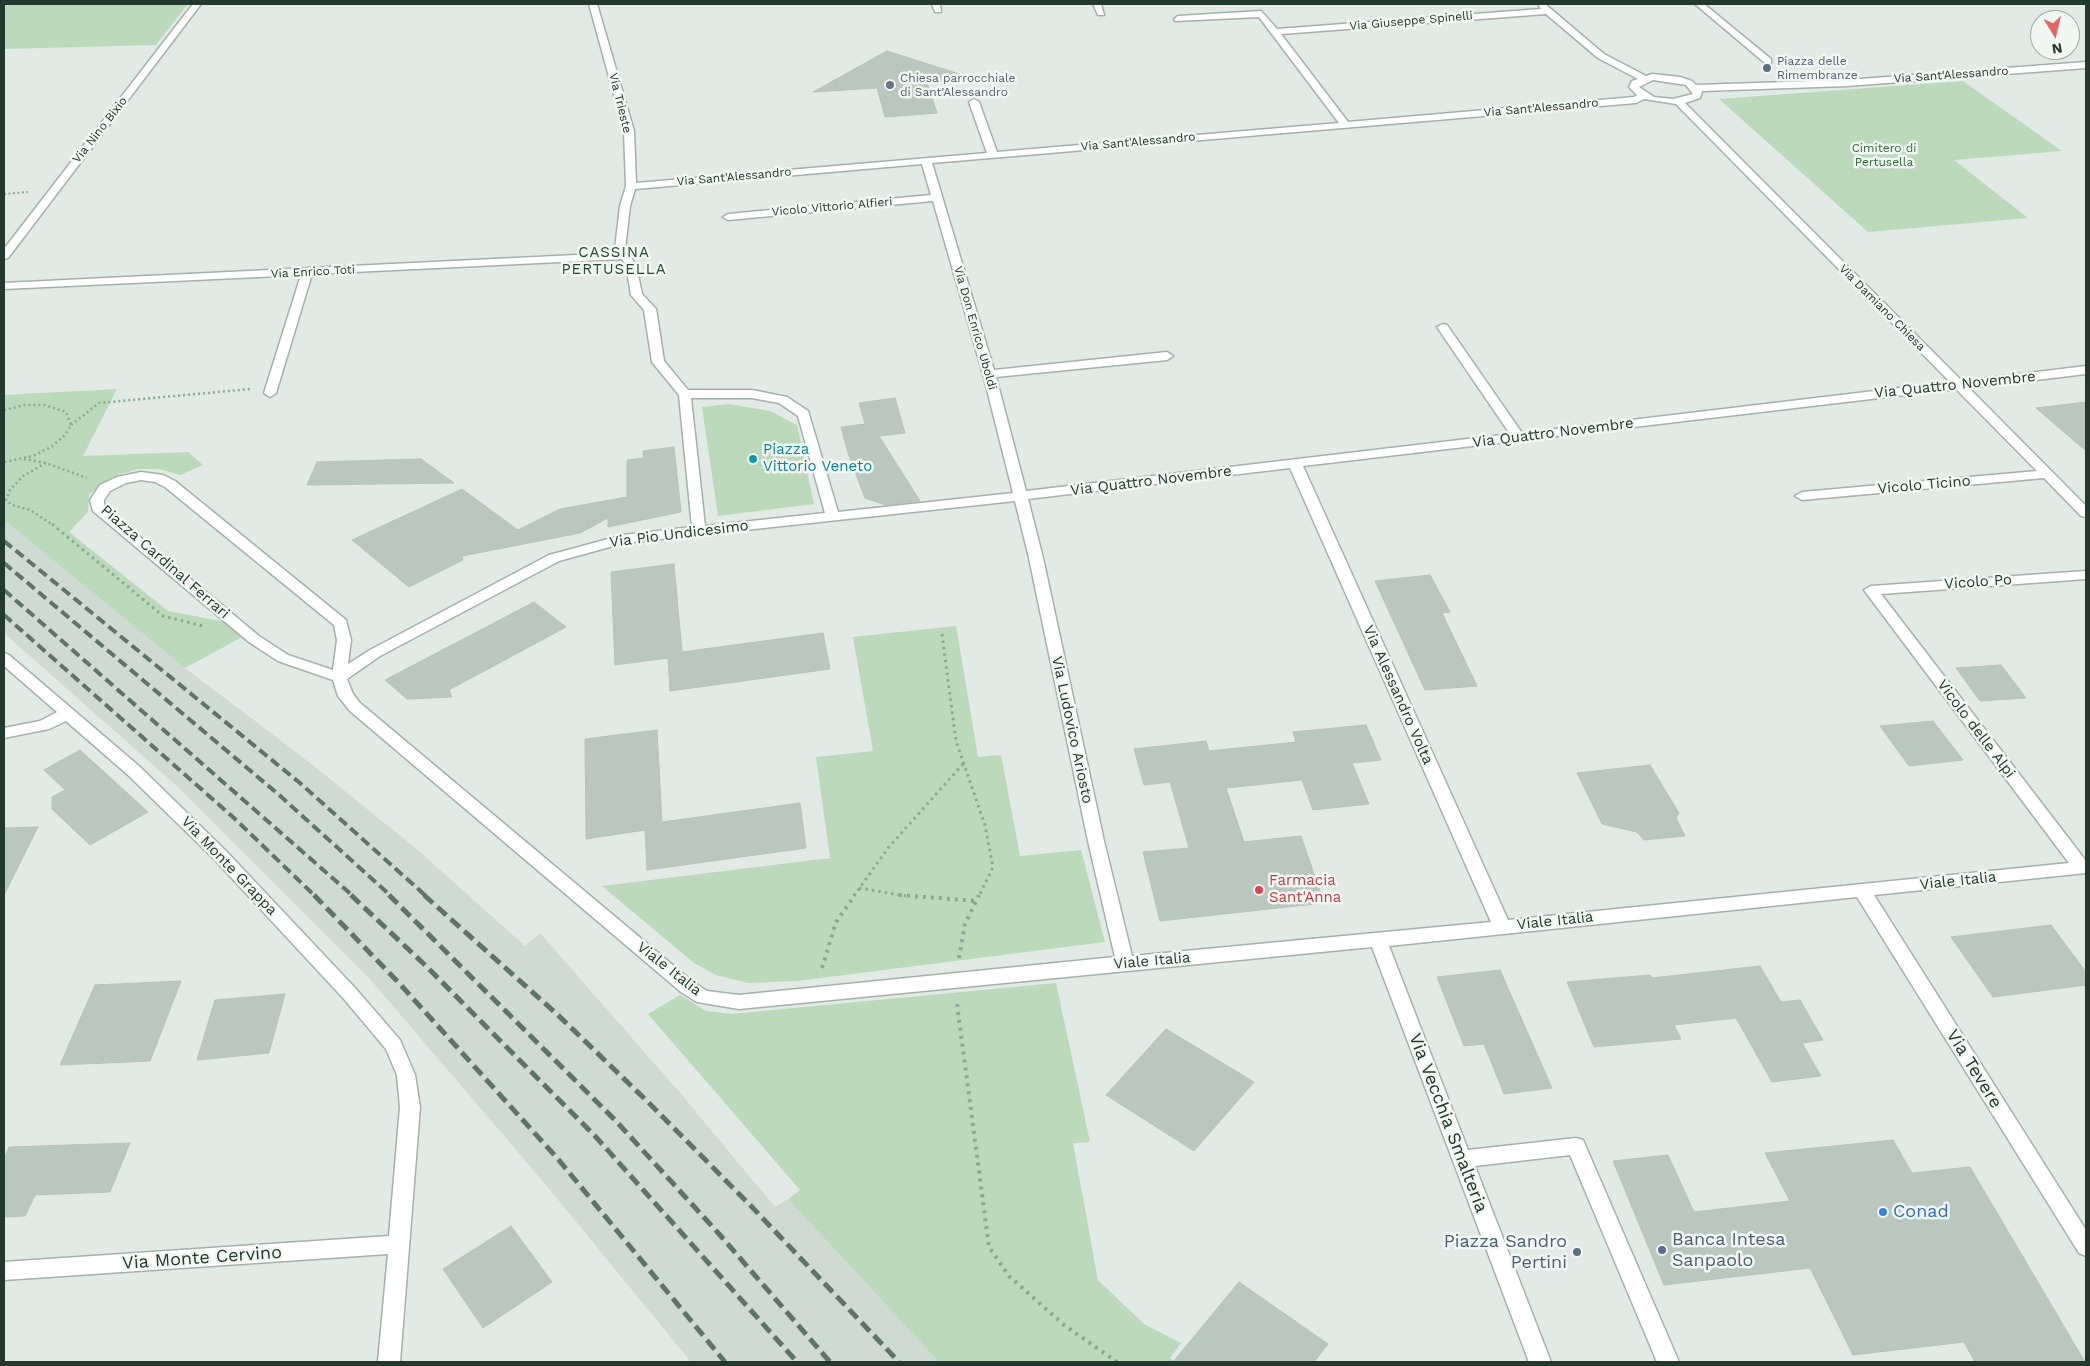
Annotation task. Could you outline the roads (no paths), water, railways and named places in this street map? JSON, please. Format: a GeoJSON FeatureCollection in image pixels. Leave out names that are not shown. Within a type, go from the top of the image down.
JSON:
{"type":"FeatureCollection","features":[{"type":"Feature","properties":{"kind":"street","name":"Via Nino Bixio"},"geometry":{"type":"LineString","coordinates":[[4,256],[197,4]]}},
{"type":"Feature","properties":{"kind":"street","name":"Via Trieste"},"geometry":{"type":"LineString","coordinates":[[593,4],[629,131],[631,186],[625,206],[620,249],[622,256],[631,265],[637,295],[650,309],[658,362],[685,394]]}},
{"type":"Feature","properties":{"kind":"street"},"geometry":{"type":"LineString","coordinates":[[1097,4],[1101,13]]}},
{"type":"Feature","properties":{"kind":"street"},"geometry":{"type":"LineString","coordinates":[[1540,4],[1601,56],[1644,78]]}},
{"type":"Feature","properties":{"kind":"street"},"geometry":{"type":"LineString","coordinates":[[1699,4],[1768,61]]}},
{"type":"Feature","properties":{"kind":"street","name":"Via Giuseppe Spinelli"},"geometry":{"type":"LineString","coordinates":[[1274,32],[1548,11]]}},
{"type":"Feature","properties":{"kind":"street"},"geometry":{"type":"LineString","coordinates":[[1178,19],[1261,14],[1345,124]]}},
{"type":"Feature","properties":{"kind":"street","name":"Via Sant'Alessandro"},"geometry":{"type":"LineString","coordinates":[[1644,78],[1670,78],[1689,83],[1696,88],[1722,89],[1847,83],[2086,65]]}},
{"type":"Feature","properties":{"kind":"street"},"geometry":{"type":"LineString","coordinates":[[1644,78],[1635,83],[1634,88],[1643,95],[1662,101],[1679,102],[1697,96],[1696,88]]}},
{"type":"Feature","properties":{"kind":"street","name":"Via Sant'Alessandro"},"geometry":{"type":"LineString","coordinates":[[631,186],[1636,100],[1643,95]]}},
{"type":"Feature","properties":{"kind":"street"},"geometry":{"type":"LineString","coordinates":[[974,102],[993,155]]}},
{"type":"Feature","properties":{"kind":"street","name":"Via Damiano Chiesa"},"geometry":{"type":"LineString","coordinates":[[1679,102],[2086,514]]}},
{"type":"Feature","properties":{"kind":"street","name":"Via Don Enrico Uboldi"},"geometry":{"type":"LineString","coordinates":[[926,161],[989,374],[1020,496]]}},
{"type":"Feature","properties":{"kind":"street","name":"Vicolo Vittorio Alfieri"},"geometry":{"type":"LineString","coordinates":[[728,217],[936,198]]}},
{"type":"Feature","properties":{"kind":"street","name":"Via Enrico Toti"},"geometry":{"type":"LineString","coordinates":[[4,286],[307,273],[622,256]]}},
{"type":"Feature","properties":{"kind":"street"},"geometry":{"type":"LineString","coordinates":[[271,390],[307,273]]}},
{"type":"Feature","properties":{"kind":"street"},"geometry":{"type":"LineString","coordinates":[[1443,327],[1518,437]]}},
{"type":"Feature","properties":{"kind":"street"},"geometry":{"type":"LineString","coordinates":[[989,374],[1167,356]]}},
{"type":"Feature","properties":{"kind":"street","name":"Via Quattro Novembre"},"geometry":{"type":"LineString","coordinates":[[1020,496],[2086,370]]}},
{"type":"Feature","properties":{"kind":"street"},"geometry":{"type":"LineString","coordinates":[[698,530],[685,394],[752,394],[782,400],[804,414],[832,516]]}},
{"type":"Feature","properties":{"kind":"street","name":"Via Alessandro Volta"},"geometry":{"type":"LineString","coordinates":[[1295,464],[1502,927]]}},
{"type":"Feature","properties":{"kind":"street","name":"Vicolo Ticino"},"geometry":{"type":"LineString","coordinates":[[1802,496],[2047,474]]}},
{"type":"Feature","properties":{"kind":"street","name":"Piazza Cardinal Ferrari"},"geometry":{"type":"LineString","coordinates":[[141,476],[158,478],[178,490],[341,623],[344,640],[340,677],[282,658],[254,639],[98,508],[97,500],[105,488],[122,480],[141,476]]}},
{"type":"Feature","properties":{"kind":"street","name":"Via Pio Undicesimo"},"geometry":{"type":"LineString","coordinates":[[340,677],[375,653],[554,558],[624,538],[1020,496]]}},
{"type":"Feature","properties":{"kind":"street","name":"Via Ludovico Ariosto"},"geometry":{"type":"LineString","coordinates":[[1020,496],[1036,558],[1096,841],[1125,963]]}},
{"type":"Feature","properties":{"kind":"street"},"geometry":{"type":"LineString","coordinates":[[2070,498],[2086,496]]}},
{"type":"Feature","properties":{"kind":"street","name":"Vicolo Po"},"geometry":{"type":"LineString","coordinates":[[1870,590],[2086,575]]}},
{"type":"Feature","properties":{"kind":"street","name":"Vicolo delle Alpi"},"geometry":{"type":"LineString","coordinates":[[1870,590],[2084,868]]}},
{"type":"Feature","properties":{"kind":"street","name":"Via Monte Grappa"},"geometry":{"type":"LineString","coordinates":[[4,658],[134,771],[220,855],[350,994],[393,1045],[406,1075],[410,1107],[389,1362]]}},
{"type":"Feature","properties":{"kind":"street","name":"Viale Italia"},"geometry":{"type":"LineString","coordinates":[[340,677],[346,696],[355,707],[687,987],[703,997],[739,1002],[954,982],[1125,963],[1378,940],[2084,868]]}},
{"type":"Feature","properties":{"kind":"street"},"geometry":{"type":"LineString","coordinates":[[4,733],[44,725],[67,714]]}},
{"type":"Feature","properties":{"kind":"street","name":"Via Tevere"},"geometry":{"type":"LineString","coordinates":[[1862,891],[2086,1247]]}},
{"type":"Feature","properties":{"kind":"street","name":"Via Vecchia Smalteria"},"geometry":{"type":"LineString","coordinates":[[1378,940],[1540,1362]]}},
{"type":"Feature","properties":{"kind":"street"},"geometry":{"type":"LineString","coordinates":[[1463,1159],[1576,1146],[1668,1362]]}},
{"type":"Feature","properties":{"kind":"street","name":"Via Monte Cervino"},"geometry":{"type":"LineString","coordinates":[[4,1271],[400,1244]]}},
{"type":"Feature","properties":{"kind":"railway"},"geometry":{"type":"LineString","coordinates":[[4,541],[300,783],[426,896]]}},
{"type":"Feature","properties":{"kind":"railway"},"geometry":{"type":"LineString","coordinates":[[4,563],[278,794],[391,896]]}},
{"type":"Feature","properties":{"kind":"railway"},"geometry":{"type":"LineString","coordinates":[[4,590],[353,896]]}},
{"type":"Feature","properties":{"kind":"railway"},"geometry":{"type":"LineString","coordinates":[[4,615],[234,818],[315,896]]}},
{"type":"Feature","properties":{"kind":"railway"},"geometry":{"type":"LineString","coordinates":[[351,895],[425,965],[595,1136],[797,1362]]}},
{"type":"Feature","properties":{"kind":"railway"},"geometry":{"type":"LineString","coordinates":[[389,895],[616,1121],[720,1235],[830,1362]]}},
{"type":"Feature","properties":{"kind":"railway"},"geometry":{"type":"LineString","coordinates":[[424,895],[558,1015],[649,1103],[752,1207],[899,1362]]}},
{"type":"Feature","properties":{"kind":"railway"},"geometry":{"type":"LineString","coordinates":[[315,896],[399,983],[558,1159],[725,1362]]}},
{"type":"Feature","properties":{"kind":"place","name":"Piazza delle Rimembranze"},"geometry":{"type":"Point","coordinates":[1767,68]}},
{"type":"Feature","properties":{"kind":"place","name":"Chiesa parrocchiale di Sant'Alessandro"},"geometry":{"type":"Point","coordinates":[890,85]}},
{"type":"Feature","properties":{"kind":"place","name":"Piazza Vittorio Veneto"},"geometry":{"type":"Point","coordinates":[753,459]}},
{"type":"Feature","properties":{"kind":"place","name":"Farmacia Sant'Anna"},"geometry":{"type":"Point","coordinates":[1259,890]}},
{"type":"Feature","properties":{"kind":"place","name":"Conad"},"geometry":{"type":"Point","coordinates":[1883,1212]}},
{"type":"Feature","properties":{"kind":"place","name":"Banca Intesa Sanpaolo"},"geometry":{"type":"Point","coordinates":[1662,1250]}},
{"type":"Feature","properties":{"kind":"place","name":"Piazza Sandro Pertini"},"geometry":{"type":"Point","coordinates":[1577,1252]}},
{"type":"Feature","properties":{"kind":"district","name":"CASSINA PERTUSELLA"},"geometry":{"type":"Point","coordinates":[614,262]}},
{"type":"Feature","properties":{"kind":"park label","name":"Cimitero di Pertusella"},"geometry":{"type":"Point","coordinates":[1884,155]}}]}
